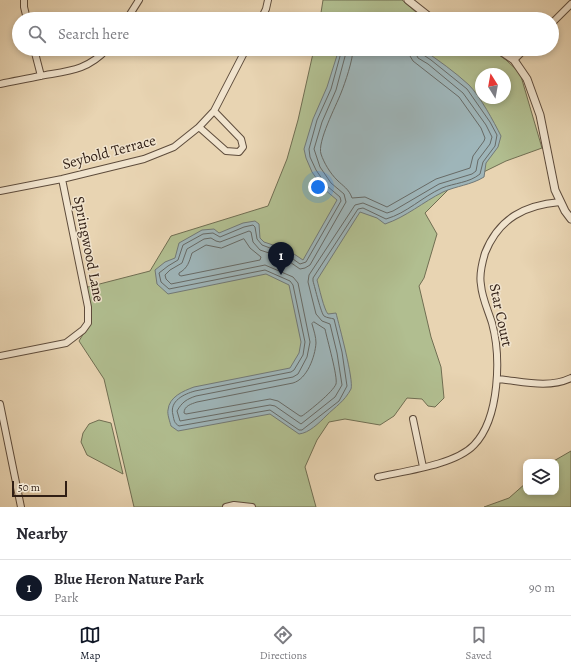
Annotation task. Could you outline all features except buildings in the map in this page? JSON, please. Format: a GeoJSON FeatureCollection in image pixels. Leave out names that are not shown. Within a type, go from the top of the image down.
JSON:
{"type":"FeatureCollection","features":[{"type":"Feature","properties":{"kind":"street"},"geometry":{"type":"LineString","coordinates":[[24,0],[25,12]]}},
{"type":"Feature","properties":{"kind":"street"},"geometry":{"type":"LineString","coordinates":[[131,12],[139,0]]}},
{"type":"Feature","properties":{"kind":"street"},"geometry":{"type":"LineString","coordinates":[[264,12],[268,0]]}},
{"type":"Feature","properties":{"kind":"street"},"geometry":{"type":"LineString","coordinates":[[408,0],[423,12]]}},
{"type":"Feature","properties":{"kind":"street"},"geometry":{"type":"LineString","coordinates":[[559,16],[571,4]]}},
{"type":"Feature","properties":{"kind":"street"},"geometry":{"type":"LineString","coordinates":[[36,56],[41,76]]}},
{"type":"Feature","properties":{"kind":"street"},"geometry":{"type":"LineString","coordinates":[[0,84],[74,71],[101,56]]}},
{"type":"Feature","properties":{"kind":"street","name":"Seybold Terrace"},"geometry":{"type":"LineString","coordinates":[[0,191],[62,179],[144,159],[174,147],[200,127],[214,111],[242,56]]}},
{"type":"Feature","properties":{"kind":"street"},"geometry":{"type":"LineString","coordinates":[[508,56],[514,60],[528,79],[536,103],[555,190],[560,202],[571,219]]}},
{"type":"Feature","properties":{"kind":"street"},"geometry":{"type":"LineString","coordinates":[[514,60],[518,56]]}},
{"type":"Feature","properties":{"kind":"street"},"geometry":{"type":"LineString","coordinates":[[200,127],[226,151],[239,152],[243,147],[241,139],[214,111]]}},
{"type":"Feature","properties":{"kind":"street","name":"Springwood Lane"},"geometry":{"type":"LineString","coordinates":[[0,356],[66,343],[83,330],[88,323],[88,307],[62,179]]}},
{"type":"Feature","properties":{"kind":"street","name":"Star Court"},"geometry":{"type":"LineString","coordinates":[[378,477],[423,468],[456,457],[474,445],[485,430],[492,410],[497,379],[496,346],[492,323],[480,284],[482,262],[490,242],[498,229],[506,221],[526,208],[544,203],[560,202]]}},
{"type":"Feature","properties":{"kind":"street"},"geometry":{"type":"LineString","coordinates":[[497,379],[544,384],[564,381],[571,378]]}},
{"type":"Feature","properties":{"kind":"street"},"geometry":{"type":"LineString","coordinates":[[0,404],[20,507]]}},
{"type":"Feature","properties":{"kind":"street"},"geometry":{"type":"LineString","coordinates":[[413,419],[423,468]]}},
{"type":"Feature","properties":{"kind":"street"},"geometry":{"type":"LineString","coordinates":[[226,507],[234,505],[252,507]]}},
{"type":"Feature","properties":{"kind":"green space"},"geometry":{"type":"Polygon","coordinates":[[[323,0],[402,0],[416,12],[321,12],[323,0]]]}},
{"type":"Feature","properties":{"kind":"green space"},"geometry":{"type":"Polygon","coordinates":[[[312,56],[501,56],[520,73],[542,148],[506,161],[449,189],[425,213],[437,234],[424,278],[419,286],[431,337],[441,367],[444,398],[435,407],[428,406],[422,399],[407,398],[394,416],[380,425],[345,419],[329,422],[317,440],[305,467],[316,507],[134,507],[104,379],[79,341],[90,323],[84,288],[150,271],[171,236],[268,206],[287,159],[298,120],[312,56]]]}},
{"type":"Feature","properties":{"kind":"green space"},"geometry":{"type":"Polygon","coordinates":[[[99,420],[111,423],[123,474],[87,455],[81,442],[83,433],[89,424],[99,420]]]}},
{"type":"Feature","properties":{"kind":"green space"},"geometry":{"type":"Polygon","coordinates":[[[571,451],[571,507],[484,507],[509,498],[523,486],[523,495],[559,495],[559,459],[557,459],[571,451]]]}},
{"type":"Feature","properties":{"kind":"water"},"geometry":{"type":"Polygon","coordinates":[[[337,56],[432,56],[469,85],[475,92],[475,104],[483,104],[501,136],[498,147],[486,163],[484,177],[474,182],[443,192],[393,221],[385,224],[377,218],[360,212],[317,280],[326,312],[328,314],[336,313],[346,352],[351,389],[340,404],[317,425],[306,432],[299,434],[270,414],[178,431],[171,426],[168,416],[169,405],[177,395],[194,387],[290,368],[299,353],[301,342],[289,285],[266,274],[168,294],[157,284],[155,270],[165,262],[175,258],[179,243],[202,230],[214,229],[219,233],[243,223],[255,221],[259,224],[260,238],[264,242],[288,250],[303,260],[337,200],[324,189],[312,172],[306,158],[304,149],[313,119],[327,87],[337,56]]]}},
{"type":"Feature","properties":{"kind":"place","name":"Blue Heron Nature Park"},"geometry":{"type":"Point","coordinates":[281,275]}}]}
